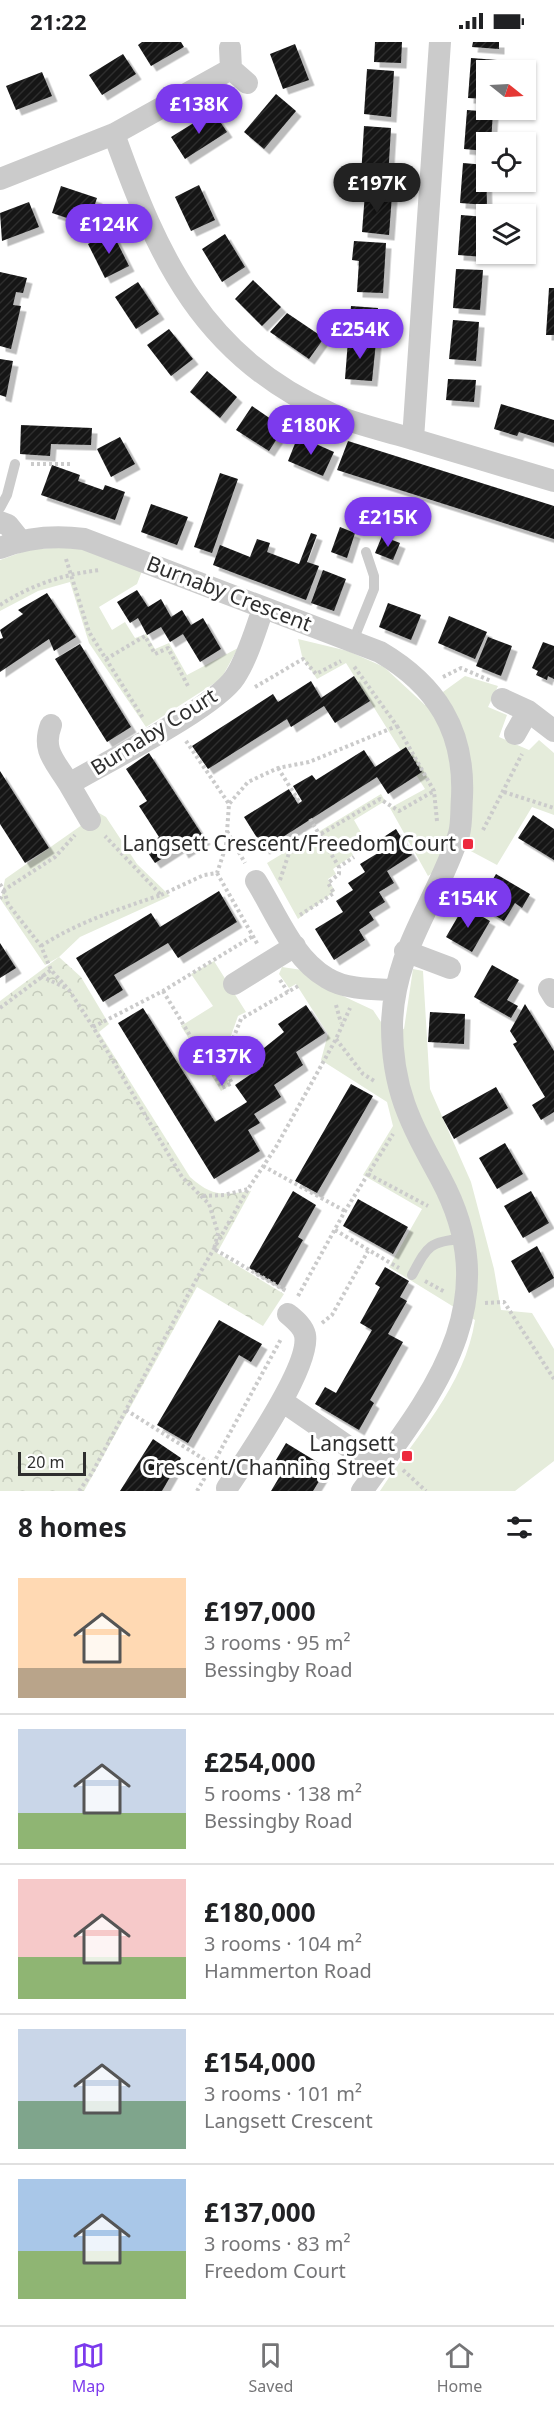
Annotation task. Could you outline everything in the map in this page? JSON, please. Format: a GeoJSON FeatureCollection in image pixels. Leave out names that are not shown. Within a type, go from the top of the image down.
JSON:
{"type":"FeatureCollection","features":[{"type":"Feature","properties":{"kind":"street"},"geometry":{"type":"LineString","coordinates":[[413,439],[440,42]]}},
{"type":"Feature","properties":{"kind":"street"},"geometry":{"type":"LineString","coordinates":[[0,179],[114,134],[236,67]]}},
{"type":"Feature","properties":{"kind":"street"},"geometry":{"type":"LineString","coordinates":[[114,134],[138,200],[161,252],[187,296],[216,332],[267,376],[299,398],[334,415],[554,481]]}},
{"type":"Feature","properties":{"kind":"street"},"geometry":{"type":"LineString","coordinates":[[0,522],[8,525],[10,544]]}},
{"type":"Feature","properties":{"kind":"street","name":"Burnaby Crescent"},"geometry":{"type":"LineString","coordinates":[[10,544],[59,536],[84,539],[263,609],[347,650],[380,652],[407,668],[424,686],[439,704],[453,732],[460,759],[460,831],[441,881],[405,951],[395,990],[392,1024],[394,1060],[403,1105],[451,1201],[460,1231],[467,1272],[465,1302],[452,1350],[441,1375],[362,1491]]}},
{"type":"Feature","properties":{"kind":"street","name":"Burnaby Court"},"geometry":{"type":"LineString","coordinates":[[69,784],[199,708],[234,679],[263,609]]}},
{"type":"Feature","properties":{"kind":"street"},"geometry":{"type":"LineString","coordinates":[[502,699],[528,711],[554,730]]}},
{"type":"Feature","properties":{"kind":"street"},"geometry":{"type":"LineString","coordinates":[[515,734],[528,711]]}},
{"type":"Feature","properties":{"kind":"street","name":"Burnaby Court"},"geometry":{"type":"LineString","coordinates":[[51,725],[46,738],[47,748],[90,820]]}},
{"type":"Feature","properties":{"kind":"street"},"geometry":{"type":"LineString","coordinates":[[260,888],[295,945],[312,966],[327,979],[366,988],[395,990]]}},
{"type":"Feature","properties":{"kind":"street"},"geometry":{"type":"LineString","coordinates":[[234,984],[295,945]]}},
{"type":"Feature","properties":{"kind":"street"},"geometry":{"type":"LineString","coordinates":[[405,951],[450,968]]}},
{"type":"Feature","properties":{"kind":"street"},"geometry":{"type":"LineString","coordinates":[[227,1488],[282,1401],[301,1358],[305,1337],[293,1305]]}},
{"type":"Feature","properties":{"kind":"street"},"geometry":{"type":"LineString","coordinates":[[282,1401],[383,1461]]}},
{"type":"Feature","properties":{"kind":"lane"},"geometry":{"type":"LineString","coordinates":[[0,508],[7,495],[15,464]]}},
{"type":"Feature","properties":{"kind":"lane"},"geometry":{"type":"LineString","coordinates":[[347,650],[374,589],[374,576],[366,552]]}},
{"type":"Feature","properties":{"kind":"lane"},"geometry":{"type":"LineString","coordinates":[[412,1275],[426,1249],[460,1231]]}},
{"type":"Feature","properties":{"kind":"path"},"geometry":{"type":"LineString","coordinates":[[15,464],[72,464]]}},
{"type":"Feature","properties":{"kind":"path"},"geometry":{"type":"LineString","coordinates":[[59,536],[89,632],[153,735]]}},
{"type":"Feature","properties":{"kind":"path"},"geometry":{"type":"LineString","coordinates":[[0,605],[21,591],[71,574],[108,570]]}},
{"type":"Feature","properties":{"kind":"path"},"geometry":{"type":"LineString","coordinates":[[106,659],[145,636],[155,654],[168,648],[199,708]]}},
{"type":"Feature","properties":{"kind":"path"},"geometry":{"type":"LineString","coordinates":[[246,692],[303,659],[316,674],[347,650],[397,726],[434,791],[438,824]]}},
{"type":"Feature","properties":{"kind":"path"},"geometry":{"type":"LineString","coordinates":[[424,686],[461,668],[493,683],[502,699]]}},
{"type":"Feature","properties":{"kind":"path"},"geometry":{"type":"LineString","coordinates":[[174,723],[229,804]]}},
{"type":"Feature","properties":{"kind":"path"},"geometry":{"type":"LineString","coordinates":[[288,992],[268,963],[217,873],[226,846],[229,804],[248,782],[278,768],[309,762],[397,726]]}},
{"type":"Feature","properties":{"kind":"path"},"geometry":{"type":"LineString","coordinates":[[479,839],[524,750],[515,734]]}},
{"type":"Feature","properties":{"kind":"path"},"geometry":{"type":"LineString","coordinates":[[278,768],[300,803]]}},
{"type":"Feature","properties":{"kind":"path"},"geometry":{"type":"LineString","coordinates":[[226,830],[260,888],[279,883],[289,853],[380,799],[399,811],[434,791]]}},
{"type":"Feature","properties":{"kind":"path"},"geometry":{"type":"LineString","coordinates":[[504,792],[554,808]]}},
{"type":"Feature","properties":{"kind":"path"},"geometry":{"type":"LineString","coordinates":[[282,926],[334,893],[328,883],[339,874],[339,867],[310,819]]}},
{"type":"Feature","properties":{"kind":"path"},"geometry":{"type":"LineString","coordinates":[[0,899],[4,890],[55,857],[90,820],[161,895]]}},
{"type":"Feature","properties":{"kind":"path"},"geometry":{"type":"LineString","coordinates":[[339,867],[354,857]]}},
{"type":"Feature","properties":{"kind":"path"},"geometry":{"type":"LineString","coordinates":[[41,946],[64,931],[95,917],[161,895],[204,875],[217,873]]}},
{"type":"Feature","properties":{"kind":"path"},"geometry":{"type":"LineString","coordinates":[[0,884],[8,904],[41,946],[51,970],[69,990],[93,1027],[182,1177],[202,1196],[218,1233],[214,1249]]}},
{"type":"Feature","properties":{"kind":"path"},"geometry":{"type":"LineString","coordinates":[[93,1027],[164,991],[253,936]]}},
{"type":"Feature","properties":{"kind":"path"},"geometry":{"type":"LineString","coordinates":[[0,1008],[51,970]]}},
{"type":"Feature","properties":{"kind":"path"},"geometry":{"type":"LineString","coordinates":[[40,976],[69,990]]}},
{"type":"Feature","properties":{"kind":"path"},"geometry":{"type":"LineString","coordinates":[[164,991],[222,1089],[232,1083],[222,1066],[241,1019],[302,984],[309,984]]}},
{"type":"Feature","properties":{"kind":"path"},"geometry":{"type":"LineString","coordinates":[[79,1491],[248,1189],[336,1039],[341,1023],[366,988]]}},
{"type":"Feature","properties":{"kind":"path"},"geometry":{"type":"LineString","coordinates":[[332,995],[341,1023]]}},
{"type":"Feature","properties":{"kind":"path"},"geometry":{"type":"LineString","coordinates":[[196,1491],[283,1337],[293,1305],[368,1174],[403,1105],[363,1074],[336,1039]]}},
{"type":"Feature","properties":{"kind":"path"},"geometry":{"type":"LineString","coordinates":[[263,1166],[345,1211]]}},
{"type":"Feature","properties":{"kind":"path"},"geometry":{"type":"LineString","coordinates":[[368,1174],[460,1231]]}},
{"type":"Feature","properties":{"kind":"path"},"geometry":{"type":"LineString","coordinates":[[202,1196],[224,1195],[248,1189]]}},
{"type":"Feature","properties":{"kind":"path"},"geometry":{"type":"LineString","coordinates":[[214,1249],[293,1305]]}},
{"type":"Feature","properties":{"kind":"path"},"geometry":{"type":"LineString","coordinates":[[305,1337],[332,1315],[368,1251]]}},
{"type":"Feature","properties":{"kind":"path"},"geometry":{"type":"LineString","coordinates":[[126,1410],[213,1464]]}},
{"type":"Feature","properties":{"kind":"path"},"geometry":{"type":"LineString","coordinates":[[383,1461],[426,1491]]}},
{"type":"Feature","properties":{"kind":"green space"},"geometry":{"type":"Polygon","coordinates":[[[79,547],[142,571],[137,584],[99,607],[112,630],[125,622],[135,638],[146,634],[155,649],[169,643],[187,675],[238,648],[221,679],[146,727],[89,643],[70,582],[38,591],[0,611],[0,560],[31,549],[79,547]]]}},
{"type":"Feature","properties":{"kind":"green space"},"geometry":{"type":"Polygon","coordinates":[[[298,639],[348,651],[384,667],[425,705],[465,676],[498,686],[488,707],[507,715],[499,737],[529,750],[539,740],[554,753],[554,815],[532,807],[497,865],[467,849],[428,876],[390,808],[425,789],[346,663],[317,679],[302,656],[298,639]]]}},
{"type":"Feature","properties":{"kind":"green space"},"geometry":{"type":"Polygon","coordinates":[[[381,794],[385,801],[354,820],[363,836],[348,845],[353,855],[333,869],[336,874],[328,879],[335,891],[298,919],[267,863],[381,794]]]}},
{"type":"Feature","properties":{"kind":"green space"},"geometry":{"type":"Polygon","coordinates":[[[99,813],[106,817],[137,864],[170,896],[80,937],[59,957],[45,965],[1,900],[5,879],[99,813]]]}},
{"type":"Feature","properties":{"kind":"green space"},"geometry":{"type":"Polygon","coordinates":[[[59,957],[81,977],[109,1024],[99,1032],[190,1177],[205,1188],[218,1193],[251,1191],[217,1253],[284,1294],[263,1326],[197,1287],[84,1491],[0,1491],[0,1001],[59,957]]]}},
{"type":"Feature","properties":{"kind":"green space"},"geometry":{"type":"Polygon","coordinates":[[[214,961],[246,1012],[238,1016],[220,1067],[230,1085],[221,1091],[181,1026],[213,1006],[191,974],[214,961]]]}},
{"type":"Feature","properties":{"kind":"green space"},"geometry":{"type":"Polygon","coordinates":[[[282,967],[302,970],[328,989],[373,1010],[383,1025],[404,1029],[413,969],[423,971],[430,1089],[471,1182],[494,1269],[501,1310],[532,1313],[554,1349],[554,1461],[515,1491],[380,1491],[450,1389],[461,1367],[475,1320],[389,1267],[422,1209],[363,1175],[393,1126],[387,1102],[321,1060],[328,1034],[296,984],[289,988],[279,974],[282,967]]]}},
{"type":"Feature","properties":{"kind":"building"},"geometry":{"type":"Polygon","coordinates":[[[142,42],[181,42],[184,47],[151,66],[138,45],[142,42]]]}},
{"type":"Feature","properties":{"kind":"building"},"geometry":{"type":"Polygon","coordinates":[[[375,42],[402,42],[401,63],[374,62],[375,42]]]}},
{"type":"Feature","properties":{"kind":"building"},"geometry":{"type":"Polygon","coordinates":[[[473,42],[499,42],[499,49],[472,47],[473,42]]]}},
{"type":"Feature","properties":{"kind":"building"},"geometry":{"type":"Polygon","coordinates":[[[295,44],[309,80],[283,89],[270,54],[295,44]]]}},
{"type":"Feature","properties":{"kind":"building"},"geometry":{"type":"Polygon","coordinates":[[[123,54],[136,74],[102,95],[89,75],[123,54]]]}},
{"type":"Feature","properties":{"kind":"building"},"geometry":{"type":"Polygon","coordinates":[[[471,58],[497,60],[476,60],[476,98],[468,98],[471,58]]]}},
{"type":"Feature","properties":{"kind":"building"},"geometry":{"type":"Polygon","coordinates":[[[367,69],[394,71],[391,117],[364,114],[367,69]]]}},
{"type":"Feature","properties":{"kind":"building"},"geometry":{"type":"Polygon","coordinates":[[[42,72],[52,96],[16,110],[6,86],[42,72]]]}},
{"type":"Feature","properties":{"kind":"building"},"geometry":{"type":"Polygon","coordinates":[[[276,94],[296,111],[264,149],[244,132],[276,94]]]}},
{"type":"Feature","properties":{"kind":"building"},"geometry":{"type":"Polygon","coordinates":[[[467,110],[476,111],[476,120],[492,120],[492,132],[476,132],[476,150],[464,149],[467,110]]]}},
{"type":"Feature","properties":{"kind":"building"},"geometry":{"type":"Polygon","coordinates":[[[213,111],[227,132],[185,159],[171,137],[213,111]]]}},
{"type":"Feature","properties":{"kind":"building"},"geometry":{"type":"Polygon","coordinates":[[[364,126],[391,128],[388,178],[361,177],[364,126]]]}},
{"type":"Feature","properties":{"kind":"building"},"geometry":{"type":"Polygon","coordinates":[[[463,163],[476,164],[476,192],[487,192],[487,204],[460,203],[463,163]]]}},
{"type":"Feature","properties":{"kind":"building"},"geometry":{"type":"Polygon","coordinates":[[[199,185],[215,220],[191,231],[175,197],[199,185]]]}},
{"type":"Feature","properties":{"kind":"building"},"geometry":{"type":"Polygon","coordinates":[[[61,186],[97,198],[88,225],[52,213],[61,186]]]}},
{"type":"Feature","properties":{"kind":"building"},"geometry":{"type":"Polygon","coordinates":[[[365,193],[392,195],[389,235],[362,232],[365,193]]]}},
{"type":"Feature","properties":{"kind":"building"},"geometry":{"type":"Polygon","coordinates":[[[29,202],[39,227],[2,241],[0,213],[29,202]]]}},
{"type":"Feature","properties":{"kind":"building"},"geometry":{"type":"Polygon","coordinates":[[[461,215],[476,216],[476,256],[458,255],[461,215]]]}},
{"type":"Feature","properties":{"kind":"building"},"geometry":{"type":"Polygon","coordinates":[[[112,232],[129,266],[105,278],[88,244],[112,232]]]}},
{"type":"Feature","properties":{"kind":"building"},"geometry":{"type":"Polygon","coordinates":[[[225,234],[245,267],[222,282],[202,249],[225,234]]]}},
{"type":"Feature","properties":{"kind":"building"},"geometry":{"type":"Polygon","coordinates":[[[354,241],[386,243],[383,293],[357,292],[359,261],[352,260],[354,241]]]}},
{"type":"Feature","properties":{"kind":"building"},"geometry":{"type":"Polygon","coordinates":[[[456,269],[483,270],[480,310],[453,308],[456,269]]]}},
{"type":"Feature","properties":{"kind":"building"},"geometry":{"type":"Polygon","coordinates":[[[0,272],[27,278],[23,293],[16,292],[13,305],[21,306],[11,349],[0,346],[0,272]]]}},
{"type":"Feature","properties":{"kind":"building"},"geometry":{"type":"Polygon","coordinates":[[[253,280],[281,307],[262,326],[235,299],[253,280]]]}},
{"type":"Feature","properties":{"kind":"building"},"geometry":{"type":"Polygon","coordinates":[[[138,282],[159,314],[136,329],[115,297],[138,282]]]}},
{"type":"Feature","properties":{"kind":"building"},"geometry":{"type":"Polygon","coordinates":[[[549,288],[554,288],[554,335],[546,335],[549,288]]]}},
{"type":"Feature","properties":{"kind":"building"},"geometry":{"type":"Polygon","coordinates":[[[351,306],[378,308],[376,336],[349,334],[351,306]]]}},
{"type":"Feature","properties":{"kind":"building"},"geometry":{"type":"Polygon","coordinates":[[[287,313],[324,338],[309,359],[270,332],[287,313]]]}},
{"type":"Feature","properties":{"kind":"building"},"geometry":{"type":"Polygon","coordinates":[[[453,320],[479,322],[476,361],[449,359],[453,320]]]}},
{"type":"Feature","properties":{"kind":"building"},"geometry":{"type":"Polygon","coordinates":[[[169,329],[193,359],[171,376],[147,345],[169,329]]]}},
{"type":"Feature","properties":{"kind":"building"},"geometry":{"type":"Polygon","coordinates":[[[348,340],[376,342],[372,381],[345,379],[348,340]]]}},
{"type":"Feature","properties":{"kind":"building"},"geometry":{"type":"Polygon","coordinates":[[[0,359],[13,361],[6,397],[0,395],[0,359]]]}},
{"type":"Feature","properties":{"kind":"building"},"geometry":{"type":"Polygon","coordinates":[[[207,371],[237,397],[220,418],[190,392],[207,371]]]}},
{"type":"Feature","properties":{"kind":"building"},"geometry":{"type":"Polygon","coordinates":[[[448,379],[476,380],[474,402],[446,400],[448,379]]]}},
{"type":"Feature","properties":{"kind":"building"},"geometry":{"type":"Polygon","coordinates":[[[501,404],[554,420],[554,443],[519,432],[517,436],[494,429],[501,404]]]}},
{"type":"Feature","properties":{"kind":"building"},"geometry":{"type":"Polygon","coordinates":[[[252,406],[284,428],[269,451],[236,430],[252,406]]]}},
{"type":"Feature","properties":{"kind":"building"},"geometry":{"type":"Polygon","coordinates":[[[21,425],[92,428],[91,445],[51,444],[50,456],[20,454],[21,425]]]}},
{"type":"Feature","properties":{"kind":"building"},"geometry":{"type":"Polygon","coordinates":[[[298,436],[334,452],[323,476],[288,461],[298,436]]]}},
{"type":"Feature","properties":{"kind":"building"},"geometry":{"type":"Polygon","coordinates":[[[120,437],[135,464],[111,477],[97,449],[120,437]]]}},
{"type":"Feature","properties":{"kind":"building"},"geometry":{"type":"Polygon","coordinates":[[[348,441],[554,506],[554,539],[337,470],[348,441]]]}},
{"type":"Feature","properties":{"kind":"building"},"geometry":{"type":"Polygon","coordinates":[[[52,465],[80,475],[78,481],[103,490],[105,485],[125,492],[115,520],[41,495],[52,465]]]}},
{"type":"Feature","properties":{"kind":"building"},"geometry":{"type":"Polygon","coordinates":[[[220,473],[238,479],[212,553],[194,547],[220,473]]]}},
{"type":"Feature","properties":{"kind":"building"},"geometry":{"type":"Polygon","coordinates":[[[151,504],[188,517],[177,545],[141,532],[151,504]]]}},
{"type":"Feature","properties":{"kind":"building"},"geometry":{"type":"Polygon","coordinates":[[[340,527],[355,533],[347,558],[331,552],[340,527]]]}},
{"type":"Feature","properties":{"kind":"building"},"geometry":{"type":"Polygon","coordinates":[[[311,533],[317,535],[307,562],[319,566],[306,600],[213,565],[220,545],[250,557],[257,539],[270,543],[267,552],[299,564],[311,533]]]}},
{"type":"Feature","properties":{"kind":"building"},"geometry":{"type":"Polygon","coordinates":[[[382,536],[400,543],[393,560],[375,553],[382,536]]]}},
{"type":"Feature","properties":{"kind":"building"},"geometry":{"type":"Polygon","coordinates":[[[323,570],[346,579],[334,611],[311,603],[323,570]]]}},
{"type":"Feature","properties":{"kind":"building"},"geometry":{"type":"Polygon","coordinates":[[[137,590],[148,607],[161,599],[171,617],[182,610],[191,625],[203,618],[221,649],[200,662],[183,634],[170,642],[161,627],[147,635],[138,618],[130,623],[117,602],[137,590]]]}},
{"type":"Feature","properties":{"kind":"building"},"geometry":{"type":"Polygon","coordinates":[[[47,593],[76,637],[54,651],[49,639],[0,672],[0,639],[3,638],[0,630],[23,614],[18,610],[47,593]]]}},
{"type":"Feature","properties":{"kind":"building"},"geometry":{"type":"Polygon","coordinates":[[[388,603],[421,615],[411,640],[379,627],[388,603]]]}},
{"type":"Feature","properties":{"kind":"building"},"geometry":{"type":"Polygon","coordinates":[[[449,616],[487,632],[475,659],[438,643],[449,616]]]}},
{"type":"Feature","properties":{"kind":"building"},"geometry":{"type":"Polygon","coordinates":[[[488,637],[512,646],[501,676],[476,666],[488,637]]]}},
{"type":"Feature","properties":{"kind":"building"},"geometry":{"type":"Polygon","coordinates":[[[543,642],[554,646],[554,679],[548,676],[547,680],[536,675],[538,671],[532,668],[543,642]]]}},
{"type":"Feature","properties":{"kind":"building"},"geometry":{"type":"Polygon","coordinates":[[[80,644],[131,727],[107,742],[55,659],[80,644]]]}},
{"type":"Feature","properties":{"kind":"building"},"geometry":{"type":"Polygon","coordinates":[[[354,676],[370,701],[335,723],[324,706],[291,727],[287,719],[208,769],[192,746],[273,694],[278,702],[311,681],[321,698],[354,676]]]}},
{"type":"Feature","properties":{"kind":"building"},"geometry":{"type":"Polygon","coordinates":[[[406,747],[422,772],[388,794],[377,777],[264,849],[244,817],[289,789],[298,804],[302,801],[293,786],[312,775],[316,780],[364,750],[375,767],[406,747]]]}},
{"type":"Feature","properties":{"kind":"building"},"geometry":{"type":"Polygon","coordinates":[[[149,753],[205,839],[183,853],[180,847],[155,863],[144,847],[159,837],[139,806],[147,801],[126,769],[149,753]]]}},
{"type":"Feature","properties":{"kind":"building"},"geometry":{"type":"Polygon","coordinates":[[[0,771],[49,848],[25,863],[0,824],[0,771]]]}},
{"type":"Feature","properties":{"kind":"building"},"geometry":{"type":"Polygon","coordinates":[[[533,815],[554,829],[554,860],[518,838],[533,815]]]}},
{"type":"Feature","properties":{"kind":"building"},"geometry":{"type":"Polygon","coordinates":[[[396,829],[412,855],[387,871],[394,883],[379,892],[385,902],[369,912],[374,920],[359,930],[365,940],[334,960],[315,929],[343,912],[336,901],[353,890],[348,883],[365,872],[360,864],[378,853],[373,844],[396,829]]]}},
{"type":"Feature","properties":{"kind":"building"},"geometry":{"type":"Polygon","coordinates":[[[496,874],[530,894],[522,908],[515,903],[504,921],[478,905],[496,874]]]}},
{"type":"Feature","properties":{"kind":"building"},"geometry":{"type":"Polygon","coordinates":[[[219,891],[237,922],[178,958],[168,943],[114,975],[123,990],[103,1002],[76,958],[151,913],[160,927],[219,891]]]}},
{"type":"Feature","properties":{"kind":"building"},"geometry":{"type":"Polygon","coordinates":[[[464,906],[490,921],[472,952],[446,937],[464,906]]]}},
{"type":"Feature","properties":{"kind":"building"},"geometry":{"type":"Polygon","coordinates":[[[0,943],[16,968],[0,978],[0,943]]]}},
{"type":"Feature","properties":{"kind":"building"},"geometry":{"type":"Polygon","coordinates":[[[492,965],[519,980],[507,1000],[518,1006],[511,1018],[474,997],[492,965]]]}},
{"type":"Feature","properties":{"kind":"building"},"geometry":{"type":"Polygon","coordinates":[[[525,1004],[554,1051],[554,1112],[541,1120],[532,1105],[545,1097],[513,1044],[517,1042],[510,1031],[525,1004]]]}},
{"type":"Feature","properties":{"kind":"building"},"geometry":{"type":"Polygon","coordinates":[[[306,1005],[325,1033],[296,1052],[303,1065],[274,1085],[281,1097],[254,1114],[260,1123],[248,1130],[260,1151],[214,1179],[118,1023],[143,1008],[215,1122],[247,1102],[235,1085],[263,1066],[254,1056],[284,1032],[278,1024],[306,1005]]]}},
{"type":"Feature","properties":{"kind":"building"},"geometry":{"type":"Polygon","coordinates":[[[430,1012],[465,1014],[464,1044],[428,1042],[430,1012]]]}},
{"type":"Feature","properties":{"kind":"building"},"geometry":{"type":"Polygon","coordinates":[[[351,1084],[373,1096],[317,1193],[295,1181],[351,1084]]]}},
{"type":"Feature","properties":{"kind":"building"},"geometry":{"type":"Polygon","coordinates":[[[496,1087],[508,1108],[454,1139],[442,1117],[496,1087]]]}},
{"type":"Feature","properties":{"kind":"building"},"geometry":{"type":"Polygon","coordinates":[[[505,1143],[523,1174],[497,1189],[479,1158],[505,1143]]]}},
{"type":"Feature","properties":{"kind":"building"},"geometry":{"type":"Polygon","coordinates":[[[293,1191],[316,1205],[298,1237],[303,1240],[278,1285],[249,1268],[293,1191]]]}},
{"type":"Feature","properties":{"kind":"building"},"geometry":{"type":"Polygon","coordinates":[[[531,1191],[549,1223],[523,1238],[504,1206],[531,1191]]]}},
{"type":"Feature","properties":{"kind":"building"},"geometry":{"type":"Polygon","coordinates":[[[358,1199],[408,1227],[393,1254],[343,1226],[358,1199]]]}},
{"type":"Feature","properties":{"kind":"building"},"geometry":{"type":"Polygon","coordinates":[[[537,1246],[554,1278],[529,1293],[511,1261],[537,1246]]]}},
{"type":"Feature","properties":{"kind":"building"},"geometry":{"type":"Polygon","coordinates":[[[385,1267],[409,1281],[400,1297],[407,1301],[388,1334],[403,1342],[370,1400],[374,1403],[359,1430],[315,1404],[325,1387],[336,1393],[372,1330],[360,1323],[380,1287],[375,1284],[385,1267]]]}},
{"type":"Feature","properties":{"kind":"building"},"geometry":{"type":"Polygon","coordinates":[[[219,1320],[262,1344],[251,1362],[239,1355],[188,1443],[157,1425],[219,1320]]]}},
{"type":"Feature","properties":{"kind":"building"},"geometry":{"type":"Polygon","coordinates":[[[153,1439],[181,1458],[162,1491],[120,1491],[153,1439]]]}},
{"type":"Feature","properties":{"kind":"building"},"geometry":{"type":"Polygon","coordinates":[[[286,1443],[327,1468],[313,1491],[271,1491],[283,1471],[273,1465],[286,1443]]]}},
{"type":"Feature","properties":{"kind":"place","name":"Langsett Crescent/Freedom Court"},"geometry":{"type":"Point","coordinates":[468,844]}},
{"type":"Feature","properties":{"kind":"place","name":"Langsett Crescent/Channing Street"},"geometry":{"type":"Point","coordinates":[407,1456]}}]}
